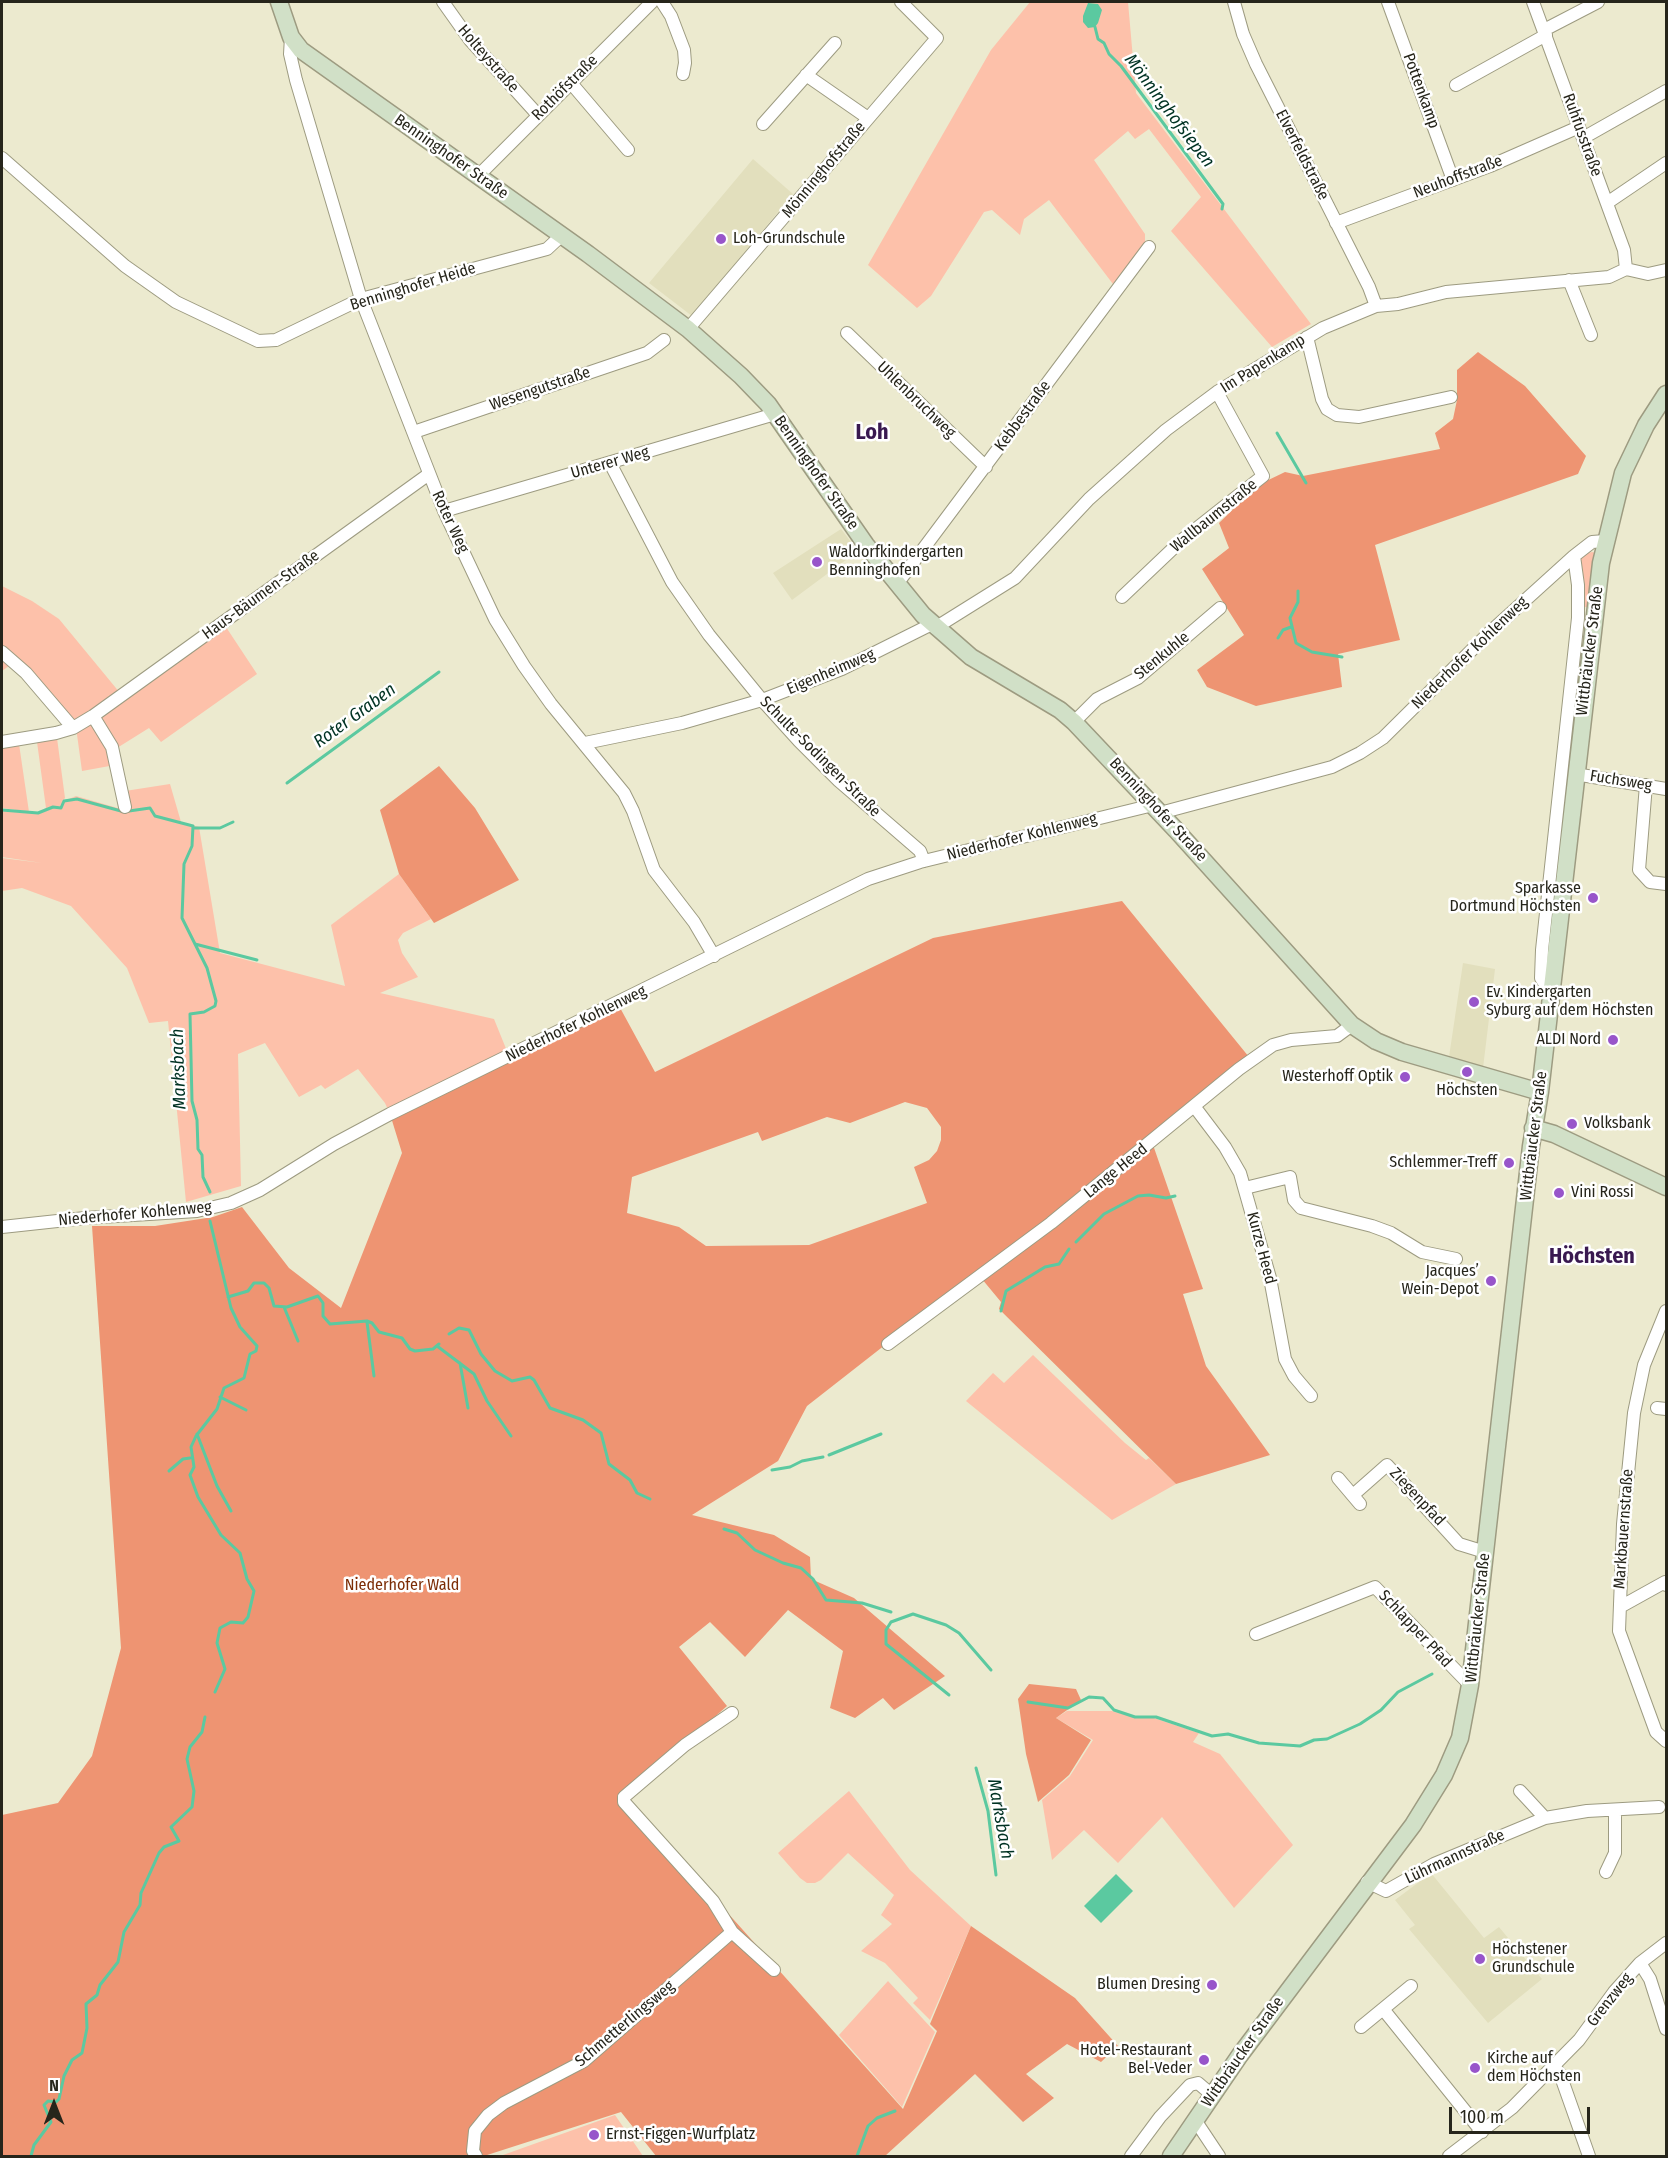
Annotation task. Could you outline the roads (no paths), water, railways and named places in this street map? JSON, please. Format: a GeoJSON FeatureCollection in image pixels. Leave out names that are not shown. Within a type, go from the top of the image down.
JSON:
{"type":"FeatureCollection","features":[{"type":"Feature","properties":{"kind":"main road","name":"Benninghofer Straße"},"geometry":{"type":"LineString","coordinates":[[279,2],[291,37],[308,55],[562,235],[688,329],[741,376],[775,414],[818,479],[897,584],[934,626],[971,657],[1060,710],[1074,722],[1157,809],[1352,1025],[1376,1041],[1402,1052],[1540,1092]]}},
{"type":"Feature","properties":{"kind":"main road","name":"Wittbräucker Straße"},"geometry":{"type":"LineString","coordinates":[[1171,2157],[1212,2095],[1367,1882],[1413,1825],[1444,1775],[1460,1738],[1470,1685],[1533,1128],[1540,1092],[1575,774],[1605,541],[1623,473],[1646,424],[1666,394]]}},
{"type":"Feature","properties":{"kind":"main road"},"geometry":{"type":"LineString","coordinates":[[1533,1128],[1554,1134],[1666,1187]]}},
{"type":"Feature","properties":{"kind":"street","name":"Holteystraße"},"geometry":{"type":"LineString","coordinates":[[442,2],[470,40],[538,115]]}},
{"type":"Feature","properties":{"kind":"street"},"geometry":{"type":"LineString","coordinates":[[662,2],[671,16],[684,51],[685,63],[682,74]]}},
{"type":"Feature","properties":{"kind":"street","name":"Mönninghofstraße"},"geometry":{"type":"LineString","coordinates":[[688,329],[938,38],[901,2]]}},
{"type":"Feature","properties":{"kind":"street","name":"Elverfeldstraße"},"geometry":{"type":"LineString","coordinates":[[1234,2],[1251,54],[1369,287],[1376,306]]}},
{"type":"Feature","properties":{"kind":"street","name":"Pottenkamp"},"geometry":{"type":"LineString","coordinates":[[1388,2],[1454,180]]}},
{"type":"Feature","properties":{"kind":"street","name":"Ruhfusstraße"},"geometry":{"type":"LineString","coordinates":[[1533,2],[1624,250],[1626,269]]}},
{"type":"Feature","properties":{"kind":"street"},"geometry":{"type":"LineString","coordinates":[[1456,85],[1598,2]]}},
{"type":"Feature","properties":{"kind":"street","name":"Rothöfstraße"},"geometry":{"type":"LineString","coordinates":[[478,176],[571,83],[643,4]]}},
{"type":"Feature","properties":{"kind":"street","name":"Roter Weg"},"geometry":{"type":"LineString","coordinates":[[291,37],[290,54],[296,80],[361,299],[444,511],[495,618],[524,666],[550,704],[585,743],[624,793],[633,811],[654,870],[694,922],[714,956]]}},
{"type":"Feature","properties":{"kind":"street"},"geometry":{"type":"LineString","coordinates":[[764,124],[835,42]]}},
{"type":"Feature","properties":{"kind":"street"},"geometry":{"type":"LineString","coordinates":[[806,75],[868,118]]}},
{"type":"Feature","properties":{"kind":"street"},"geometry":{"type":"LineString","coordinates":[[571,83],[628,150]]}},
{"type":"Feature","properties":{"kind":"street","name":"Neuhoffstraße"},"geometry":{"type":"LineString","coordinates":[[1336,223],[1581,133],[1666,91]]}},
{"type":"Feature","properties":{"kind":"street","name":"Benninghofer Heide"},"geometry":{"type":"LineString","coordinates":[[2,158],[125,266],[176,302],[258,341],[276,340],[361,299],[547,249],[562,235]]}},
{"type":"Feature","properties":{"kind":"street"},"geometry":{"type":"LineString","coordinates":[[1607,203],[1666,163]]}},
{"type":"Feature","properties":{"kind":"street","name":"Kebbestraße"},"geometry":{"type":"LineString","coordinates":[[897,584],[1149,247]]}},
{"type":"Feature","properties":{"kind":"street","name":"Im Papenkamp"},"geometry":{"type":"LineString","coordinates":[[934,626],[1009,584],[1089,499],[1158,437],[1217,392],[1307,337],[1376,306],[1398,304],[1458,290],[1609,277],[1626,269],[1648,274],[1666,270]]}},
{"type":"Feature","properties":{"kind":"street"},"geometry":{"type":"LineString","coordinates":[[1569,280],[1591,335]]}},
{"type":"Feature","properties":{"kind":"street","name":"Uhlenbruchweg"},"geometry":{"type":"LineString","coordinates":[[847,333],[986,467]]}},
{"type":"Feature","properties":{"kind":"street"},"geometry":{"type":"LineString","coordinates":[[1307,337],[1322,399],[1328,409],[1337,416],[1359,417],[1451,397]]}},
{"type":"Feature","properties":{"kind":"street","name":"Wesengutstraße"},"geometry":{"type":"LineString","coordinates":[[414,432],[647,353],[664,340]]}},
{"type":"Feature","properties":{"kind":"street","name":"Wallbaumstraße"},"geometry":{"type":"LineString","coordinates":[[1122,597],[1182,540],[1263,476],[1217,392]]}},
{"type":"Feature","properties":{"kind":"street","name":"Unterer Weg"},"geometry":{"type":"LineString","coordinates":[[444,511],[775,414]]}},
{"type":"Feature","properties":{"kind":"street","name":"Schulte-Sodingen-Straße"},"geometry":{"type":"LineString","coordinates":[[610,463],[672,582],[709,635],[762,700],[839,781],[920,851],[924,861]]}},
{"type":"Feature","properties":{"kind":"street","name":"Haus-Bäumen-Straße"},"geometry":{"type":"LineString","coordinates":[[2,742],[73,728],[93,716],[429,474]]}},
{"type":"Feature","properties":{"kind":"street","name":"Niederhofer Kohlenweg"},"geometry":{"type":"LineString","coordinates":[[2,1227],[85,1218],[197,1211],[231,1203],[260,1190],[370,1124],[868,879],[924,861],[1157,809],[1332,766],[1360,753],[1383,738],[1489,633],[1569,560],[1592,542],[1605,541]]}},
{"type":"Feature","properties":{"kind":"street","name":"Wittbräucker Straße"},"geometry":{"type":"LineString","coordinates":[[1550,992],[1541,978],[1542,950],[1578,618],[1578,585],[1569,560]]}},
{"type":"Feature","properties":{"kind":"street","name":"Stenkuhle"},"geometry":{"type":"LineString","coordinates":[[1074,722],[1097,699],[1138,678],[1220,608]]}},
{"type":"Feature","properties":{"kind":"street","name":"Eigenheimweg"},"geometry":{"type":"LineString","coordinates":[[585,743],[682,723],[762,700],[842,669],[934,626]]}},
{"type":"Feature","properties":{"kind":"street"},"geometry":{"type":"LineString","coordinates":[[2,652],[26,673],[73,728]]}},
{"type":"Feature","properties":{"kind":"street"},"geometry":{"type":"LineString","coordinates":[[93,716],[112,747],[124,807]]}},
{"type":"Feature","properties":{"kind":"street","name":"Fuchsweg"},"geometry":{"type":"LineString","coordinates":[[1575,774],[1666,789]]}},
{"type":"Feature","properties":{"kind":"street"},"geometry":{"type":"LineString","coordinates":[[1646,785],[1639,870],[1650,882],[1666,884]]}},
{"type":"Feature","properties":{"kind":"street","name":"Lange Heed"},"geometry":{"type":"LineString","coordinates":[[888,1344],[1059,1216],[1273,1045],[1291,1040],[1337,1036],[1352,1025]]}},
{"type":"Feature","properties":{"kind":"street","name":"Kurze Heed"},"geometry":{"type":"LineString","coordinates":[[1194,1106],[1225,1147],[1240,1173],[1270,1278],[1285,1359],[1294,1376],[1311,1396]]}},
{"type":"Feature","properties":{"kind":"street"},"geometry":{"type":"LineString","coordinates":[[1245,1188],[1290,1177],[1294,1200],[1301,1208],[1372,1226],[1391,1233],[1422,1252],[1456,1259]]}},
{"type":"Feature","properties":{"kind":"street","name":"Markbauernstraße"},"geometry":{"type":"LineString","coordinates":[[1666,1311],[1644,1365],[1634,1413],[1623,1524],[1619,1631],[1656,1732],[1666,1742]]}},
{"type":"Feature","properties":{"kind":"street","name":"Ziegenpfad"},"geometry":{"type":"LineString","coordinates":[[1338,1478],[1357,1500],[1387,1465],[1459,1544],[1465,1548],[1485,1552]]}},
{"type":"Feature","properties":{"kind":"street"},"geometry":{"type":"LineString","coordinates":[[1620,1607],[1665,1582],[1666,1585]]}},
{"type":"Feature","properties":{"kind":"street","name":"Schlapper Pfad"},"geometry":{"type":"LineString","coordinates":[[1256,1634],[1375,1587],[1470,1685]]}},
{"type":"Feature","properties":{"kind":"street"},"geometry":{"type":"LineString","coordinates":[[732,1713],[685,1745],[624,1797],[624,1802],[713,1901],[732,1932],[774,1970]]}},
{"type":"Feature","properties":{"kind":"street"},"geometry":{"type":"LineString","coordinates":[[1520,1791],[1545,1818]]}},
{"type":"Feature","properties":{"kind":"street","name":"Lührmannstraße"},"geometry":{"type":"LineString","coordinates":[[1367,1882],[1386,1891],[1434,1864],[1545,1818],[1659,1807]]}},
{"type":"Feature","properties":{"kind":"street"},"geometry":{"type":"LineString","coordinates":[[1606,1872],[1615,1853],[1615,1810]]}},
{"type":"Feature","properties":{"kind":"street","name":"Schmetterlingsweg"},"geometry":{"type":"LineString","coordinates":[[476,2157],[473,2151],[475,2131],[488,2115],[504,2103],[584,2061],[732,1932]]}},
{"type":"Feature","properties":{"kind":"street","name":"Grenzweg"},"geometry":{"type":"LineString","coordinates":[[1449,2157],[1512,2108],[1554,2066],[1640,1963],[1666,1943]]}},
{"type":"Feature","properties":{"kind":"street"},"geometry":{"type":"LineString","coordinates":[[1640,1963],[1650,1979],[1666,2030]]}},
{"type":"Feature","properties":{"kind":"street"},"geometry":{"type":"LineString","coordinates":[[1360,2027],[1411,1986]]}},
{"type":"Feature","properties":{"kind":"street"},"geometry":{"type":"LineString","coordinates":[[1383,2009],[1482,2132]]}},
{"type":"Feature","properties":{"kind":"street"},"geometry":{"type":"LineString","coordinates":[[1554,2066],[1560,2074],[1589,2157]]}},
{"type":"Feature","properties":{"kind":"street"},"geometry":{"type":"LineString","coordinates":[[1131,2157],[1160,2117],[1190,2085],[1198,2083],[1212,2095]]}},
{"type":"Feature","properties":{"kind":"street"},"geometry":{"type":"LineString","coordinates":[[1195,2120],[1220,2157]]}},
{"type":"Feature","properties":{"kind":"waterway","name":"Mönninghofsiepen"},"geometry":{"type":"LineString","coordinates":[[1095,27],[1098,39],[1104,43],[1109,54],[1121,66],[1223,204],[1222,209]]}},
{"type":"Feature","properties":{"kind":"waterway","name":"Mönninghofsiepen"},"geometry":{"type":"LineString","coordinates":[[1277,433],[1306,483]]}},
{"type":"Feature","properties":{"kind":"waterway","name":"Mönninghofsiepen"},"geometry":{"type":"LineString","coordinates":[[1298,591],[1298,602],[1290,618],[1296,643],[1312,652],[1342,657]]}},
{"type":"Feature","properties":{"kind":"waterway"},"geometry":{"type":"LineString","coordinates":[[1278,638],[1283,630],[1291,627]]}},
{"type":"Feature","properties":{"kind":"waterway","name":"Roter Graben"},"geometry":{"type":"LineString","coordinates":[[287,783],[439,672]]}},
{"type":"Feature","properties":{"kind":"waterway","name":"Marksbach"},"geometry":{"type":"LineString","coordinates":[[2,810],[38,813],[53,807],[61,808],[64,801],[77,799],[121,811]]}},
{"type":"Feature","properties":{"kind":"waterway","name":"Marksbach"},"geometry":{"type":"LineString","coordinates":[[129,811],[150,808],[155,816],[193,826],[192,846],[184,864],[182,918],[207,968],[216,1001],[215,1006],[204,1012],[190,1014],[192,1101],[197,1120],[198,1149],[202,1155],[203,1177],[210,1192]]}},
{"type":"Feature","properties":{"kind":"waterway","name":"Roter Graben"},"geometry":{"type":"LineString","coordinates":[[194,828],[220,828],[233,822]]}},
{"type":"Feature","properties":{"kind":"waterway"},"geometry":{"type":"LineString","coordinates":[[195,944],[257,960]]}},
{"type":"Feature","properties":{"kind":"waterway","name":"Lange Heed"},"geometry":{"type":"LineString","coordinates":[[1076,1242],[1104,1214],[1138,1196],[1166,1198],[1175,1196]]}},
{"type":"Feature","properties":{"kind":"waterway"},"geometry":{"type":"LineString","coordinates":[[210,1221],[231,1308],[240,1327],[257,1346],[256,1351],[250,1354],[244,1378],[224,1388],[217,1409],[196,1436],[191,1447],[194,1467],[190,1475],[198,1497],[221,1535],[240,1553],[247,1579],[254,1591],[248,1617],[243,1623],[231,1622],[220,1628],[217,1643],[225,1669],[215,1692]]}},
{"type":"Feature","properties":{"kind":"waterway","name":"Lange Heed"},"geometry":{"type":"LineString","coordinates":[[1001,1311],[1006,1291],[1045,1267],[1059,1264],[1069,1249]]}},
{"type":"Feature","properties":{"kind":"waterway","name":"Marksbach"},"geometry":{"type":"LineString","coordinates":[[228,1297],[248,1291],[254,1283],[264,1283],[269,1288],[274,1306],[287,1307],[318,1296],[323,1303],[323,1316],[330,1324],[367,1321],[372,1323],[379,1332],[402,1338],[410,1349],[415,1351],[433,1349],[439,1344]]}},
{"type":"Feature","properties":{"kind":"waterway"},"geometry":{"type":"LineString","coordinates":[[284,1307],[298,1341]]}},
{"type":"Feature","properties":{"kind":"waterway"},"geometry":{"type":"LineString","coordinates":[[367,1322],[374,1376]]}},
{"type":"Feature","properties":{"kind":"waterway","name":"Marksbach"},"geometry":{"type":"LineString","coordinates":[[449,1334],[459,1328],[469,1330],[481,1354],[495,1371],[512,1381],[530,1377],[550,1408],[583,1420],[601,1433],[609,1464],[630,1480],[637,1493],[650,1499]]}},
{"type":"Feature","properties":{"kind":"waterway"},"geometry":{"type":"LineString","coordinates":[[437,1346],[474,1374],[487,1401],[511,1436]]}},
{"type":"Feature","properties":{"kind":"waterway"},"geometry":{"type":"LineString","coordinates":[[460,1363],[468,1408]]}},
{"type":"Feature","properties":{"kind":"waterway"},"geometry":{"type":"LineString","coordinates":[[220,1397],[246,1410]]}},
{"type":"Feature","properties":{"kind":"waterway"},"geometry":{"type":"LineString","coordinates":[[197,1434],[217,1486],[231,1511]]}},
{"type":"Feature","properties":{"kind":"waterway","name":"Lange Heed"},"geometry":{"type":"LineString","coordinates":[[829,1455],[881,1434]]}},
{"type":"Feature","properties":{"kind":"waterway","name":"Lange Heed"},"geometry":{"type":"LineString","coordinates":[[772,1470],[823,1457]]}},
{"type":"Feature","properties":{"kind":"waterway"},"geometry":{"type":"LineString","coordinates":[[169,1471],[183,1459],[190,1458]]}},
{"type":"Feature","properties":{"kind":"waterway","name":"Marksbach"},"geometry":{"type":"LineString","coordinates":[[724,1529],[737,1533],[755,1550],[783,1563],[801,1568],[813,1579],[826,1600],[862,1603],[891,1612]]}},
{"type":"Feature","properties":{"kind":"waterway","name":"Marksbach"},"geometry":{"type":"LineString","coordinates":[[949,1695],[886,1644],[886,1630],[891,1622],[913,1614],[946,1625],[959,1633],[991,1670]]}},
{"type":"Feature","properties":{"kind":"waterway"},"geometry":{"type":"LineString","coordinates":[[1028,1702],[1068,1708],[1089,1697],[1103,1698],[1114,1710],[1135,1717],[1156,1717],[1212,1736],[1228,1734],[1259,1743],[1300,1746],[1314,1740],[1327,1739],[1360,1724],[1381,1710],[1398,1692],[1432,1674]]}},
{"type":"Feature","properties":{"kind":"waterway"},"geometry":{"type":"LineString","coordinates":[[31,2156],[34,2145],[51,2122],[44,2105],[48,2101],[56,2102],[59,2099],[64,2076],[72,2060],[82,2053],[87,2028],[86,2004],[97,1995],[100,1985],[118,1962],[124,1932],[140,1905],[141,1893],[159,1853],[164,1847],[179,1841],[171,1827],[192,1807],[194,1791],[187,1759],[190,1747],[202,1732],[205,1717]]}},
{"type":"Feature","properties":{"kind":"waterway","name":"Marksbach"},"geometry":{"type":"LineString","coordinates":[[976,1768],[988,1811],[996,1875]]}},
{"type":"Feature","properties":{"kind":"waterway","name":"Marksbach"},"geometry":{"type":"LineString","coordinates":[[857,2156],[868,2126],[877,2118],[895,2111]]}},
{"type":"Feature","properties":{"kind":"place","name":"Loh-Grundschule"},"geometry":{"type":"Point","coordinates":[721,239]}},
{"type":"Feature","properties":{"kind":"place","name":"Waldorfkindergarten Benninghofen"},"geometry":{"type":"Point","coordinates":[817,562]}},
{"type":"Feature","properties":{"kind":"place","name":"Sparkasse Dortmund Höchsten"},"geometry":{"type":"Point","coordinates":[1593,898]}},
{"type":"Feature","properties":{"kind":"place","name":"Ev. Kindergarten Syburg auf dem Höchsten"},"geometry":{"type":"Point","coordinates":[1474,1002]}},
{"type":"Feature","properties":{"kind":"place","name":"ALDI Nord"},"geometry":{"type":"Point","coordinates":[1613,1040]}},
{"type":"Feature","properties":{"kind":"place","name":"Höchsten"},"geometry":{"type":"Point","coordinates":[1467,1072]}},
{"type":"Feature","properties":{"kind":"place","name":"Westerhoff Optik"},"geometry":{"type":"Point","coordinates":[1405,1077]}},
{"type":"Feature","properties":{"kind":"place","name":"Volksbank"},"geometry":{"type":"Point","coordinates":[1572,1124]}},
{"type":"Feature","properties":{"kind":"place","name":"Schlemmer-Treff"},"geometry":{"type":"Point","coordinates":[1509,1163]}},
{"type":"Feature","properties":{"kind":"place","name":"Vini Rossi"},"geometry":{"type":"Point","coordinates":[1559,1193]}},
{"type":"Feature","properties":{"kind":"place","name":"Jacques’ Wein-Depot"},"geometry":{"type":"Point","coordinates":[1491,1281]}},
{"type":"Feature","properties":{"kind":"place","name":"Höchstener Grundschule"},"geometry":{"type":"Point","coordinates":[1480,1959]}},
{"type":"Feature","properties":{"kind":"place","name":"Blumen Dresing"},"geometry":{"type":"Point","coordinates":[1212,1985]}},
{"type":"Feature","properties":{"kind":"place","name":"Hotel-Restaurant Bel-Veder"},"geometry":{"type":"Point","coordinates":[1204,2060]}},
{"type":"Feature","properties":{"kind":"place","name":"Kirche auf dem Höchsten"},"geometry":{"type":"Point","coordinates":[1475,2068]}},
{"type":"Feature","properties":{"kind":"place","name":"Ernst-Figgen-Wurfplatz"},"geometry":{"type":"Point","coordinates":[594,2135]}},
{"type":"Feature","properties":{"kind":"district","name":"Loh"},"geometry":{"type":"Point","coordinates":[872,433]}},
{"type":"Feature","properties":{"kind":"district","name":"Höchsten"},"geometry":{"type":"Point","coordinates":[1592,1257]}},
{"type":"Feature","properties":{"kind":"park label","name":"Niederhofer Wald"},"geometry":{"type":"Point","coordinates":[402,1586]}}]}
